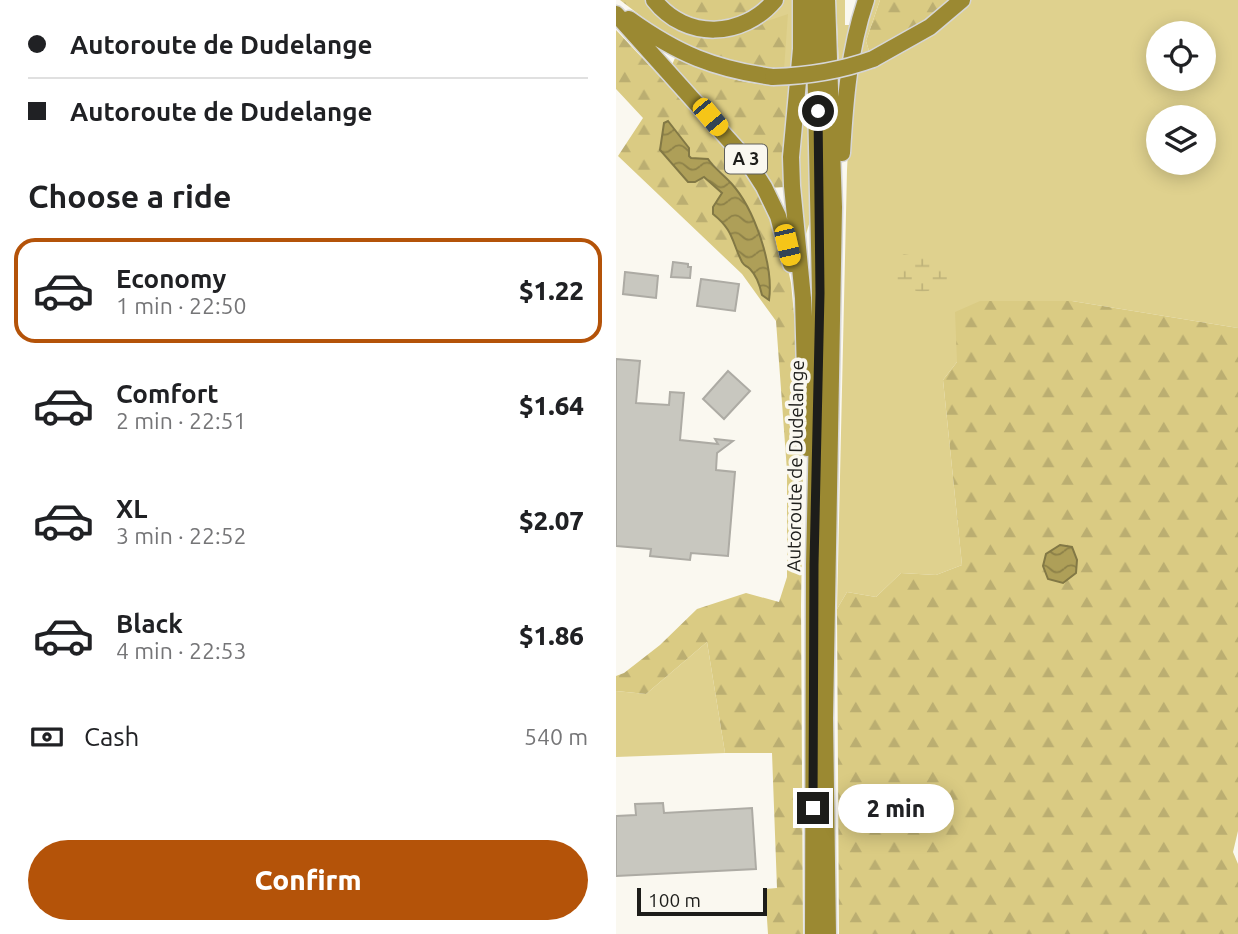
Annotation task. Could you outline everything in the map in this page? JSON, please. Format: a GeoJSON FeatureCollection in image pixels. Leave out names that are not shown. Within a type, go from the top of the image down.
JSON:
{"type":"FeatureCollection","features":[{"type":"Feature","properties":{"kind":"highway"},"geometry":{"type":"LineString","coordinates":[[654,0],[667,14],[682,23],[714,31],[746,23],[764,13],[775,0]]}},
{"type":"Feature","properties":{"kind":"highway","name":"A 3"},"geometry":{"type":"LineString","coordinates":[[801,0],[801,49],[791,157],[803,298],[808,472],[814,565]]}},
{"type":"Feature","properties":{"kind":"highway","name":"Autoroute de Dudelange"},"geometry":{"type":"LineString","coordinates":[[813,934],[814,565],[820,293],[814,0]]}},
{"type":"Feature","properties":{"kind":"highway","name":"Autoroute de Dudelange"},"geometry":{"type":"LineString","coordinates":[[827,0],[834,207],[825,718],[828,934]]}},
{"type":"Feature","properties":{"kind":"highway"},"geometry":{"type":"LineString","coordinates":[[834,207],[841,169],[847,77],[857,24],[866,0]]}},
{"type":"Feature","properties":{"kind":"highway","name":"A 3"},"geometry":{"type":"LineString","coordinates":[[616,12],[659,40],[699,60],[719,68],[773,77],[814,75],[873,59],[930,27],[962,0]]}},
{"type":"Feature","properties":{"kind":"highway","name":"A 3"},"geometry":{"type":"LineString","coordinates":[[616,12],[746,159],[764,187],[778,216],[787,245],[803,343]]}},
{"type":"Feature","properties":{"kind":"green space"},"geometry":{"type":"Polygon","coordinates":[[[620,0],[646,0],[660,14],[701,36],[729,37],[788,14],[784,70],[749,68],[676,43],[620,0]]]}},
{"type":"Feature","properties":{"kind":"green space"},"geometry":{"type":"Polygon","coordinates":[[[665,0],[767,0],[743,16],[715,23],[688,18],[665,0]]]}},
{"type":"Feature","properties":{"kind":"green space"},"geometry":{"type":"Polygon","coordinates":[[[780,0],[793,0],[794,69],[784,70],[755,25],[780,0]]]}},
{"type":"Feature","properties":{"kind":"green space"},"geometry":{"type":"Polygon","coordinates":[[[836,0],[845,0],[845,25],[854,25],[840,92],[836,0]]]}},
{"type":"Feature","properties":{"kind":"green space"},"geometry":{"type":"Polygon","coordinates":[[[871,0],[880,0],[866,41],[870,54],[862,72],[933,32],[971,0],[1238,0],[1238,328],[1072,301],[957,362],[943,380],[962,565],[936,575],[901,573],[876,597],[847,592],[837,609],[851,93],[871,0]]]}},
{"type":"Feature","properties":{"kind":"green space"},"geometry":{"type":"Polygon","coordinates":[[[880,0],[952,0],[906,35],[870,54],[866,41],[880,0]]]}},
{"type":"Feature","properties":{"kind":"green space"},"geometry":{"type":"Polygon","coordinates":[[[616,30],[738,160],[769,209],[783,246],[791,283],[797,346],[803,472],[803,934],[768,934],[765,889],[777,888],[772,753],[725,753],[707,642],[646,694],[616,691],[616,676],[624,673],[660,645],[697,609],[746,593],[779,602],[787,577],[787,471],[776,321],[742,274],[618,156],[643,118],[616,89],[616,30]],[[668,121],[665,123],[689,156],[689,148],[668,121]],[[691,158],[704,176],[722,193],[713,207],[713,214],[729,231],[742,262],[756,278],[762,295],[765,251],[751,215],[732,183],[708,159],[691,158]]]}},
{"type":"Feature","properties":{"kind":"green space"},"geometry":{"type":"Polygon","coordinates":[[[675,58],[732,79],[762,84],[793,84],[786,187],[771,188],[768,179],[717,112],[671,67],[675,58]]]}},
{"type":"Feature","properties":{"kind":"green space"},"geometry":{"type":"Polygon","coordinates":[[[808,90],[810,221],[803,244],[799,149],[803,91],[808,90]]]}},
{"type":"Feature","properties":{"kind":"green space"},"geometry":{"type":"Polygon","coordinates":[[[904,254],[924,258],[958,271],[958,276],[928,291],[903,287],[892,278],[899,257],[904,254]]]}},
{"type":"Feature","properties":{"kind":"green space"},"geometry":{"type":"Polygon","coordinates":[[[980,301],[1072,301],[1238,328],[1238,831],[1233,852],[1238,864],[1238,934],[839,934],[837,609],[847,592],[876,597],[901,573],[936,575],[962,565],[943,380],[957,362],[955,312],[980,301]]]}},
{"type":"Feature","properties":{"kind":"green space"},"geometry":{"type":"Polygon","coordinates":[[[707,642],[725,753],[616,757],[616,691],[646,694],[707,642]]]}},
{"type":"Feature","properties":{"kind":"water"},"geometry":{"type":"Polygon","coordinates":[[[668,121],[689,148],[689,156],[708,159],[731,183],[747,207],[765,254],[770,286],[769,300],[762,295],[758,281],[742,262],[729,231],[713,214],[713,207],[722,193],[704,177],[688,182],[660,150],[664,123],[668,121]]]}},
{"type":"Feature","properties":{"kind":"water"},"geometry":{"type":"Polygon","coordinates":[[[1060,545],[1072,547],[1077,560],[1076,573],[1063,583],[1048,579],[1043,566],[1046,554],[1060,545]]]}},
{"type":"Feature","properties":{"kind":"building"},"geometry":{"type":"Polygon","coordinates":[[[673,262],[688,264],[688,267],[691,267],[690,278],[671,277],[673,262]]]}},
{"type":"Feature","properties":{"kind":"building"},"geometry":{"type":"Polygon","coordinates":[[[625,272],[658,276],[656,298],[623,294],[625,272]]]}},
{"type":"Feature","properties":{"kind":"building"},"geometry":{"type":"Polygon","coordinates":[[[701,279],[739,284],[735,311],[697,306],[701,279]]]}},
{"type":"Feature","properties":{"kind":"building"},"geometry":{"type":"Polygon","coordinates":[[[616,359],[640,361],[636,403],[669,405],[670,392],[684,393],[680,440],[718,444],[715,439],[733,441],[717,453],[716,470],[735,472],[728,556],[691,553],[690,560],[650,556],[651,549],[616,546],[616,359]]]}},
{"type":"Feature","properties":{"kind":"building"},"geometry":{"type":"Polygon","coordinates":[[[728,371],[750,391],[724,419],[703,399],[728,371]]]}},
{"type":"Feature","properties":{"kind":"building"},"geometry":{"type":"Polygon","coordinates":[[[663,803],[664,813],[752,808],[756,869],[616,876],[616,816],[636,815],[635,804],[663,803]]]}},
{"type":"Feature","properties":{"kind":"route"},"geometry":{"type":"LineString","coordinates":[[813,808],[814,565],[820,293],[818,111]]}}]}
